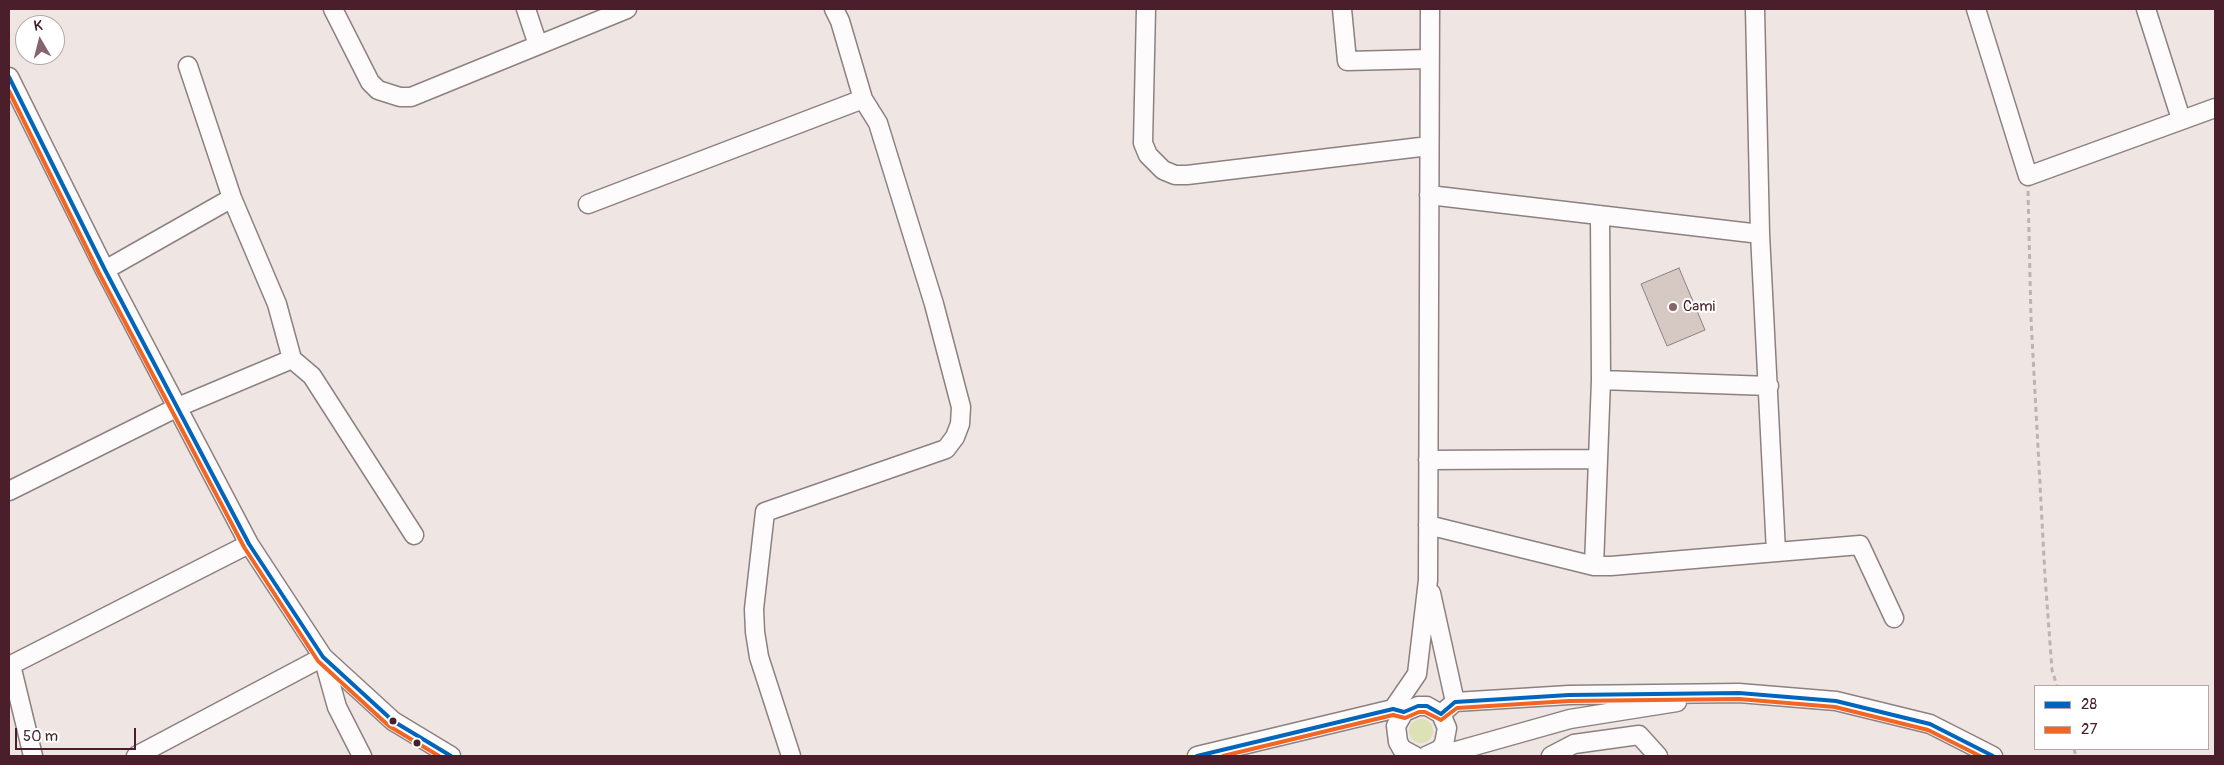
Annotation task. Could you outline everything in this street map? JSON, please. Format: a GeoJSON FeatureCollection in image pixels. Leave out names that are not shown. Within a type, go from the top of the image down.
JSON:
{"type":"FeatureCollection","features":[{"type":"Feature","properties":{"kind":"street"},"geometry":{"type":"LineString","coordinates":[[332,9],[370,82],[378,90],[400,97],[411,96],[627,9]]}},
{"type":"Feature","properties":{"kind":"street"},"geometry":{"type":"LineString","coordinates":[[526,9],[538,45]]}},
{"type":"Feature","properties":{"kind":"street"},"geometry":{"type":"LineString","coordinates":[[791,756],[760,657],[755,632],[754,609],[764,512],[946,448],[956,437],[960,424],[961,407],[934,304],[878,123],[863,100],[840,21],[834,9]]}},
{"type":"Feature","properties":{"kind":"street"},"geometry":{"type":"LineString","coordinates":[[1146,9],[1143,143],[1148,155],[1163,170],[1175,175],[1187,176],[1429,146]]}},
{"type":"Feature","properties":{"kind":"street"},"geometry":{"type":"LineString","coordinates":[[1342,9],[1347,62],[1429,59]]}},
{"type":"Feature","properties":{"kind":"street"},"geometry":{"type":"LineString","coordinates":[[1404,754],[1398,742],[1396,726],[1399,711],[1417,674],[1428,580],[1430,9]]}},
{"type":"Feature","properties":{"kind":"street"},"geometry":{"type":"LineString","coordinates":[[1755,9],[1760,234],[1776,552]]}},
{"type":"Feature","properties":{"kind":"street"},"geometry":{"type":"LineString","coordinates":[[1976,9],[2028,176],[2215,108]]}},
{"type":"Feature","properties":{"kind":"street"},"geometry":{"type":"LineString","coordinates":[[2146,9],[2181,119]]}},
{"type":"Feature","properties":{"kind":"street"},"geometry":{"type":"LineString","coordinates":[[188,66],[232,198],[277,304],[292,359],[312,376],[414,535]]}},
{"type":"Feature","properties":{"kind":"street"},"geometry":{"type":"LineString","coordinates":[[9,77],[105,270],[249,544],[323,657],[393,721],[451,756]]}},
{"type":"Feature","properties":{"kind":"street"},"geometry":{"type":"LineString","coordinates":[[588,204],[863,100]]}},
{"type":"Feature","properties":{"kind":"street"},"geometry":{"type":"LineString","coordinates":[[1429,195],[1760,234]]}},
{"type":"Feature","properties":{"kind":"street"},"geometry":{"type":"LineString","coordinates":[[105,270],[232,198]]}},
{"type":"Feature","properties":{"kind":"street"},"geometry":{"type":"LineString","coordinates":[[1594,566],[1601,380],[1600,215]]}},
{"type":"Feature","properties":{"kind":"street"},"geometry":{"type":"LineString","coordinates":[[9,491],[178,406],[292,359]]}},
{"type":"Feature","properties":{"kind":"street"},"geometry":{"type":"LineString","coordinates":[[1601,380],[1769,386]]}},
{"type":"Feature","properties":{"kind":"street"},"geometry":{"type":"LineString","coordinates":[[1428,460],[1598,459]]}},
{"type":"Feature","properties":{"kind":"street"},"geometry":{"type":"LineString","coordinates":[[1428,524],[1594,566],[1860,545],[1894,618]]}},
{"type":"Feature","properties":{"kind":"street"},"geometry":{"type":"LineString","coordinates":[[33,756],[10,666],[249,544]]}},
{"type":"Feature","properties":{"kind":"street"},"geometry":{"type":"LineString","coordinates":[[1428,580],[1455,702]]}},
{"type":"Feature","properties":{"kind":"street"},"geometry":{"type":"LineString","coordinates":[[136,756],[323,657]]}},
{"type":"Feature","properties":{"kind":"street"},"geometry":{"type":"LineString","coordinates":[[323,657],[337,707],[362,756]]}},
{"type":"Feature","properties":{"kind":"street"},"geometry":{"type":"LineString","coordinates":[[1426,756],[1570,719],[1739,693]]}},
{"type":"Feature","properties":{"kind":"street"},"geometry":{"type":"LineString","coordinates":[[1440,714],[1455,702],[1569,695],[1739,693],[1836,701],[1930,724],[1993,756]]}},
{"type":"Feature","properties":{"kind":"street"},"geometry":{"type":"LineString","coordinates":[[1198,756],[1418,706],[1427,706],[1440,714],[1447,728],[1446,752]]}},
{"type":"Feature","properties":{"kind":"street"},"geometry":{"type":"LineString","coordinates":[[1552,756],[1574,744],[1639,735],[1658,756]]}},
{"type":"Feature","properties":{"kind":"path"},"geometry":{"type":"LineString","coordinates":[[2028,176],[2032,319],[2045,576],[2052,670],[2057,685]]}},
{"type":"Feature","properties":{"kind":"green space"},"geometry":{"type":"Polygon","coordinates":[[[1421,719],[1430,722],[1433,731],[1430,740],[1421,743],[1412,740],[1409,731],[1412,722],[1421,719]]]}},
{"type":"Feature","properties":{"kind":"building","name":"Cami"},"geometry":{"type":"Polygon","coordinates":[[[1679,268],[1705,330],[1667,346],[1641,284],[1679,268]]]}},
{"type":"Feature","properties":{"kind":"transit line","name":"28"},"geometry":{"type":"LineString","coordinates":[[9,77],[105,270],[249,544],[323,657],[393,721],[451,756]]}},
{"type":"Feature","properties":{"kind":"transit line","name":"27"},"geometry":{"type":"LineString","coordinates":[[9,91],[99,273],[244,547],[318,661],[389,726],[439,756]]}},
{"type":"Feature","properties":{"kind":"transit line","name":"28"},"geometry":{"type":"LineString","coordinates":[[1197,756],[1393,709],[1404,712],[1418,706],[1427,706],[1441,714],[1455,702],[1569,695],[1739,693],[1836,701],[1930,724],[1993,756]]}},
{"type":"Feature","properties":{"kind":"transit line","name":"27"},"geometry":{"type":"LineString","coordinates":[[1223,756],[1393,715],[1405,718],[1419,712],[1425,712],[1441,720],[1457,708],[1569,701],[1739,699],[1835,707],[1928,730],[1980,756]]}},
{"type":"Feature","properties":{"kind":"place","name":"Cami"},"geometry":{"type":"Point","coordinates":[1673,307]}}]}
